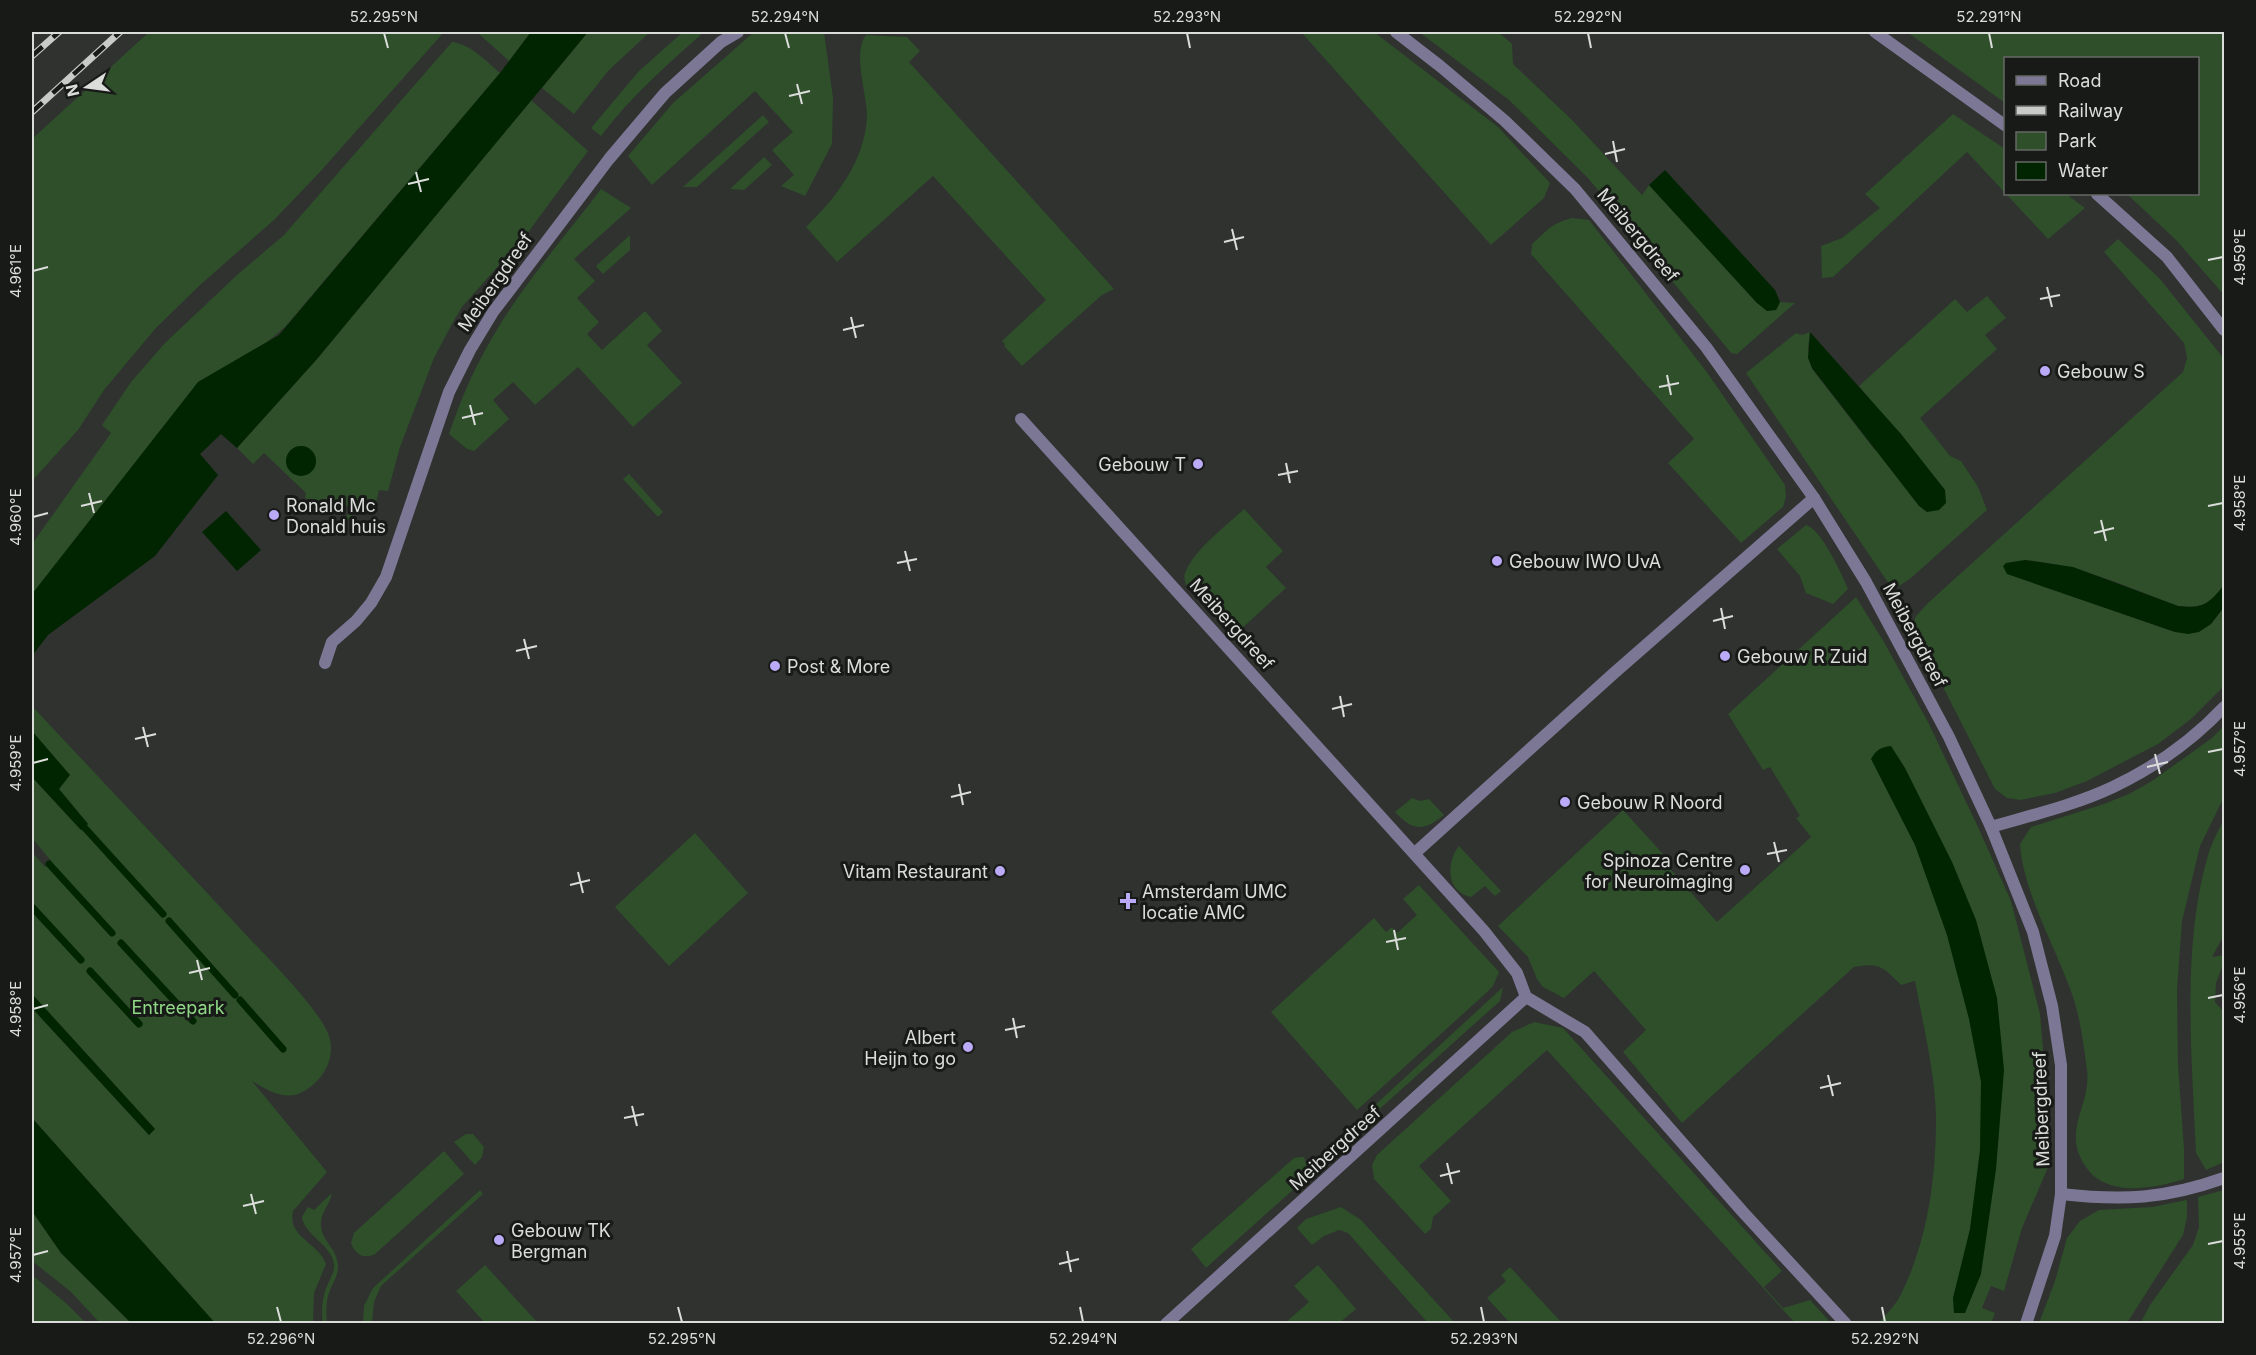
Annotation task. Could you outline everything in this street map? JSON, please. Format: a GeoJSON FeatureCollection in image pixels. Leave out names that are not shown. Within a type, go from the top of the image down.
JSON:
{"type":"FeatureCollection","features":[{"type":"Feature","properties":{"kind":"street","name":"Meibergdreef"},"geometry":{"type":"LineString","coordinates":[[325,663],[332,642],[356,621],[371,603],[386,577],[449,392],[493,312],[609,159],[665,93],[721,42],[738,32]]}},
{"type":"Feature","properties":{"kind":"street","name":"Meibergdreef"},"geometry":{"type":"LineString","coordinates":[[1396,32],[1505,120],[1575,189],[1706,347],[1814,498],[1866,582],[1918,678],[1991,827],[2033,932],[2052,1006],[2061,1065],[2061,1194],[2055,1236],[2026,1323]]}},
{"type":"Feature","properties":{"kind":"street"},"geometry":{"type":"LineString","coordinates":[[1875,32],[2004,125]]}},
{"type":"Feature","properties":{"kind":"street"},"geometry":{"type":"LineString","coordinates":[[2098,195],[2167,257],[2224,330]]}},
{"type":"Feature","properties":{"kind":"street","name":"Meibergdreef"},"geometry":{"type":"LineString","coordinates":[[1021,419],[1485,931],[1517,973],[1526,997],[1166,1323]]}},
{"type":"Feature","properties":{"kind":"street"},"geometry":{"type":"LineString","coordinates":[[1415,853],[1612,674],[1814,498]]}},
{"type":"Feature","properties":{"kind":"street"},"geometry":{"type":"LineString","coordinates":[[1991,827],[2112,787],[2173,751],[2205,727],[2224,707]]}},
{"type":"Feature","properties":{"kind":"street"},"geometry":{"type":"LineString","coordinates":[[1526,997],[1585,1032],[1742,1211],[1846,1323]]}},
{"type":"Feature","properties":{"kind":"street"},"geometry":{"type":"LineString","coordinates":[[2061,1194],[2106,1198],[2150,1197],[2192,1190],[2224,1178]]}},
{"type":"Feature","properties":{"kind":"green space"},"geometry":{"type":"Polygon","coordinates":[[[149,32],[444,32],[319,173],[274,220],[199,286],[155,329],[104,390],[78,430],[32,481],[32,139],[149,32]]]}},
{"type":"Feature","properties":{"kind":"green space"},"geometry":{"type":"Polygon","coordinates":[[[482,32],[531,32],[509,61],[479,34],[482,32]]]}},
{"type":"Feature","properties":{"kind":"green space"},"geometry":{"type":"Polygon","coordinates":[[[588,32],[650,32],[609,70],[574,114],[542,88],[588,32]]]}},
{"type":"Feature","properties":{"kind":"green space"},"geometry":{"type":"Polygon","coordinates":[[[683,32],[704,32],[637,94],[601,136],[591,128],[639,71],[683,32]]]}},
{"type":"Feature","properties":{"kind":"green space"},"geometry":{"type":"Polygon","coordinates":[[[754,32],[824,32],[833,98],[832,144],[805,196],[781,186],[794,175],[772,150],[793,132],[755,91],[652,185],[628,156],[673,103],[754,32]]]}},
{"type":"Feature","properties":{"kind":"green space"},"geometry":{"type":"Polygon","coordinates":[[[1301,32],[1374,32],[1498,127],[1550,183],[1544,198],[1491,245],[1301,32]]]}},
{"type":"Feature","properties":{"kind":"green space"},"geometry":{"type":"Polygon","coordinates":[[[1419,32],[1498,32],[1512,44],[1513,64],[1571,119],[1642,195],[1649,185],[1757,303],[1776,310],[1780,302],[1795,303],[1737,354],[1731,353],[1588,178],[1509,100],[1419,32]]]}},
{"type":"Feature","properties":{"kind":"green space"},"geometry":{"type":"Polygon","coordinates":[[[1907,32],[2224,32],[2224,295],[2176,240],[2128,195],[2199,195],[2199,57],[2004,57],[2004,102],[1907,32]]]}},
{"type":"Feature","properties":{"kind":"green space"},"geometry":{"type":"Polygon","coordinates":[[[866,35],[907,37],[920,51],[909,62],[1114,289],[1102,295],[1022,366],[1002,341],[1046,300],[933,176],[837,262],[806,227],[838,191],[847,178],[861,148],[867,116],[860,52],[866,35]]]}},
{"type":"Feature","properties":{"kind":"green space"},"geometry":{"type":"Polygon","coordinates":[[[452,42],[466,46],[500,73],[285,327],[267,342],[32,594],[32,544],[111,433],[102,425],[131,382],[165,343],[237,275],[284,235],[452,42]]]}},
{"type":"Feature","properties":{"kind":"green space"},"geometry":{"type":"Polygon","coordinates":[[[531,100],[588,151],[529,231],[462,307],[453,322],[434,358],[400,447],[388,491],[379,490],[376,503],[364,505],[346,521],[344,518],[352,511],[346,505],[343,508],[337,502],[324,512],[326,505],[305,498],[306,493],[264,453],[253,464],[237,448],[317,359],[531,100]]]}},
{"type":"Feature","properties":{"kind":"green space"},"geometry":{"type":"Polygon","coordinates":[[[1953,114],[2004,148],[2004,192],[1967,152],[1833,277],[1822,278],[1821,246],[1842,238],[1880,208],[1865,194],[1953,114]]]}},
{"type":"Feature","properties":{"kind":"green space"},"geometry":{"type":"Polygon","coordinates":[[[763,115],[769,122],[697,187],[683,187],[763,115]]]}},
{"type":"Feature","properties":{"kind":"green space"},"geometry":{"type":"Polygon","coordinates":[[[764,157],[772,165],[744,190],[730,189],[764,157]]]}},
{"type":"Feature","properties":{"kind":"green space"},"geometry":{"type":"Polygon","coordinates":[[[601,189],[631,208],[574,259],[595,281],[577,298],[599,322],[587,334],[602,350],[645,311],[662,331],[647,345],[682,383],[633,427],[578,367],[535,405],[513,382],[493,400],[509,419],[474,451],[467,449],[449,434],[476,367],[507,313],[601,189]]]}},
{"type":"Feature","properties":{"kind":"green space"},"geometry":{"type":"Polygon","coordinates":[[[2007,195],[2067,195],[2085,208],[2048,239],[2007,195]]]}},
{"type":"Feature","properties":{"kind":"green space"},"geometry":{"type":"Polygon","coordinates":[[[1572,218],[1589,220],[1706,371],[1785,485],[1786,497],[1783,507],[1741,543],[1668,463],[1694,439],[1531,254],[1532,244],[1546,231],[1572,218]]]}},
{"type":"Feature","properties":{"kind":"green space"},"geometry":{"type":"Polygon","coordinates":[[[630,235],[630,250],[603,274],[596,266],[630,235]]]}},
{"type":"Feature","properties":{"kind":"green space"},"geometry":{"type":"Polygon","coordinates":[[[2118,239],[2160,279],[2224,359],[2224,585],[2205,604],[2187,607],[2178,606],[2084,571],[2045,562],[2025,560],[2008,574],[2175,632],[2211,624],[2224,607],[2224,686],[2191,719],[2158,744],[2087,781],[2055,793],[2020,800],[2007,798],[1995,789],[1912,626],[1916,616],[1928,603],[2183,372],[2187,358],[2184,343],[2104,252],[2118,239]]]}},
{"type":"Feature","properties":{"kind":"green space"},"geometry":{"type":"Polygon","coordinates":[[[1987,296],[2006,318],[1985,335],[1997,349],[1920,418],[1950,456],[1961,461],[1978,487],[1987,510],[1911,578],[1893,590],[1746,373],[1796,333],[1802,335],[1810,332],[1808,348],[1812,369],[1874,449],[1945,490],[1859,386],[1955,299],[1967,312],[1987,296]]]}},
{"type":"Feature","properties":{"kind":"green space"},"geometry":{"type":"Polygon","coordinates":[[[629,474],[663,512],[658,517],[623,479],[629,474]]]}},
{"type":"Feature","properties":{"kind":"green space"},"geometry":{"type":"Polygon","coordinates":[[[1244,509],[1283,551],[1266,567],[1286,588],[1240,630],[1229,632],[1186,585],[1184,578],[1196,554],[1244,509]]]}},
{"type":"Feature","properties":{"kind":"green space"},"geometry":{"type":"Polygon","coordinates":[[[1806,525],[1812,528],[1824,543],[1848,589],[1833,604],[1806,593],[1800,576],[1777,549],[1806,525]]]}},
{"type":"Feature","properties":{"kind":"green space"},"geometry":{"type":"Polygon","coordinates":[[[1856,597],[1884,642],[1929,724],[2011,901],[2040,1014],[2049,1117],[2049,1165],[2022,1228],[2004,1291],[1991,1286],[1982,1308],[1995,1313],[1991,1323],[1879,1323],[1899,1298],[1910,1273],[1924,1230],[1932,1185],[1936,1140],[1935,1100],[1915,981],[1901,985],[1880,967],[1870,965],[1854,967],[1682,1123],[1623,1052],[1646,1030],[1594,971],[1564,998],[1543,987],[1528,957],[1498,926],[1623,810],[1663,854],[1657,860],[1662,865],[1665,863],[1717,922],[1811,837],[1796,818],[1800,816],[1770,767],[1763,770],[1728,714],[1856,597]]]}},
{"type":"Feature","properties":{"kind":"green space","name":"Entreepark"},"geometry":{"type":"Polygon","coordinates":[[[32,706],[294,986],[324,1025],[331,1044],[330,1059],[323,1074],[306,1090],[292,1095],[278,1094],[252,1081],[327,1172],[293,1211],[292,1220],[299,1234],[317,1251],[326,1264],[314,1293],[313,1323],[215,1323],[32,1118],[32,1008],[149,1135],[155,1129],[32,994],[32,852],[45,867],[52,862],[32,838],[32,777],[81,830],[88,824],[59,789],[69,775],[32,731],[32,706]]]}},
{"type":"Feature","properties":{"kind":"green space"},"geometry":{"type":"Polygon","coordinates":[[[2224,726],[2224,797],[2200,846],[2182,921],[2177,990],[2184,1179],[2147,1187],[2121,1187],[2098,1179],[2089,1171],[2080,1157],[2076,1144],[2078,1120],[2087,1083],[2081,1027],[2069,986],[2027,880],[2020,844],[2031,827],[2104,804],[2152,781],[2212,738],[2224,726]]]}},
{"type":"Feature","properties":{"kind":"green space"},"geometry":{"type":"Polygon","coordinates":[[[1412,798],[1420,801],[1429,799],[1444,815],[1424,827],[1407,823],[1395,812],[1412,798]]]}},
{"type":"Feature","properties":{"kind":"green space"},"geometry":{"type":"Polygon","coordinates":[[[2224,819],[2224,935],[2212,957],[2224,955],[2224,962],[2216,983],[2215,1002],[2224,1012],[2224,1162],[2206,1170],[2196,1153],[2190,1001],[2200,887],[2209,852],[2224,819]]]}},
{"type":"Feature","properties":{"kind":"green space"},"geometry":{"type":"Polygon","coordinates":[[[695,833],[748,893],[669,966],[615,907],[695,833]]]}},
{"type":"Feature","properties":{"kind":"green space"},"geometry":{"type":"Polygon","coordinates":[[[1459,846],[1501,891],[1495,896],[1485,886],[1471,897],[1457,889],[1453,883],[1450,868],[1459,846]]]}},
{"type":"Feature","properties":{"kind":"green space"},"geometry":{"type":"Polygon","coordinates":[[[1419,885],[1499,972],[1493,986],[1485,994],[1357,1110],[1271,1012],[1374,918],[1386,932],[1392,927],[1397,933],[1417,915],[1403,899],[1419,885]]]}},
{"type":"Feature","properties":{"kind":"green space"},"geometry":{"type":"Polygon","coordinates":[[[1503,987],[1500,1001],[1365,1122],[1361,1118],[1503,987]]]}},
{"type":"Feature","properties":{"kind":"green space"},"geometry":{"type":"Polygon","coordinates":[[[1534,1022],[1563,1028],[1782,1271],[1764,1287],[1783,1308],[1810,1300],[1831,1323],[1795,1323],[1547,1050],[1419,1166],[1451,1201],[1433,1217],[1431,1229],[1425,1234],[1374,1179],[1372,1165],[1377,1155],[1512,1032],[1534,1022]]]}},
{"type":"Feature","properties":{"kind":"green space"},"geometry":{"type":"Polygon","coordinates":[[[466,1134],[473,1134],[484,1147],[482,1157],[475,1165],[454,1142],[466,1134]]]}},
{"type":"Feature","properties":{"kind":"green space"},"geometry":{"type":"Polygon","coordinates":[[[444,1151],[464,1174],[375,1254],[364,1256],[357,1253],[351,1243],[354,1233],[444,1151]]]}},
{"type":"Feature","properties":{"kind":"green space"},"geometry":{"type":"Polygon","coordinates":[[[1304,1157],[1310,1173],[1306,1178],[1206,1268],[1191,1249],[1294,1158],[1304,1157]]]}},
{"type":"Feature","properties":{"kind":"green space"},"geometry":{"type":"Polygon","coordinates":[[[480,1190],[483,1194],[381,1286],[374,1302],[372,1323],[363,1323],[364,1306],[373,1288],[480,1190]]]}},
{"type":"Feature","properties":{"kind":"green space"},"geometry":{"type":"Polygon","coordinates":[[[2224,1190],[2224,1323],[2140,1324],[2150,1305],[2193,1245],[2199,1227],[2198,1197],[2224,1190]]]}},
{"type":"Feature","properties":{"kind":"green space"},"geometry":{"type":"Polygon","coordinates":[[[332,1193],[322,1215],[321,1229],[335,1254],[338,1269],[327,1299],[327,1323],[323,1323],[323,1300],[334,1264],[328,1251],[308,1230],[302,1217],[308,1207],[314,1210],[332,1193]]]}},
{"type":"Feature","properties":{"kind":"green space"},"geometry":{"type":"Polygon","coordinates":[[[2187,1200],[2187,1217],[2183,1235],[2127,1323],[2039,1323],[2055,1281],[2067,1238],[2080,1221],[2099,1210],[2152,1207],[2187,1200]]]}},
{"type":"Feature","properties":{"kind":"green space"},"geometry":{"type":"Polygon","coordinates":[[[1341,1207],[1361,1220],[1455,1323],[1428,1323],[1348,1233],[1339,1230],[1324,1236],[1312,1245],[1297,1228],[1306,1219],[1341,1207]]]}},
{"type":"Feature","properties":{"kind":"green space"},"geometry":{"type":"Polygon","coordinates":[[[32,1211],[61,1253],[131,1323],[100,1323],[70,1291],[32,1261],[32,1211]]]}},
{"type":"Feature","properties":{"kind":"green space"},"geometry":{"type":"Polygon","coordinates":[[[485,1265],[538,1323],[485,1323],[456,1291],[485,1265]]]}},
{"type":"Feature","properties":{"kind":"green space"},"geometry":{"type":"Polygon","coordinates":[[[1318,1265],[1356,1309],[1339,1323],[1285,1323],[1309,1302],[1294,1286],[1318,1265]]]}},
{"type":"Feature","properties":{"kind":"green space"},"geometry":{"type":"Polygon","coordinates":[[[1510,1267],[1562,1323],[1510,1323],[1487,1298],[1506,1281],[1501,1275],[1510,1267]]]}},
{"type":"Feature","properties":{"kind":"green space"},"geometry":{"type":"Polygon","coordinates":[[[32,1275],[67,1304],[86,1323],[32,1323],[32,1275]]]}},
{"type":"Feature","properties":{"kind":"water"},"geometry":{"type":"Polygon","coordinates":[[[531,32],[588,32],[317,359],[237,448],[221,434],[200,454],[218,475],[155,556],[48,635],[32,656],[32,594],[198,382],[279,335],[500,73],[531,32]]]}},
{"type":"Feature","properties":{"kind":"water"},"geometry":{"type":"Polygon","coordinates":[[[1665,170],[1775,290],[1780,302],[1776,310],[1767,311],[1757,303],[1649,185],[1665,170]]]}},
{"type":"Feature","properties":{"kind":"water"},"geometry":{"type":"Polygon","coordinates":[[[1810,332],[1901,434],[1945,490],[1946,503],[1939,510],[1927,512],[1919,506],[1812,368],[1808,358],[1810,332]]]}},
{"type":"Feature","properties":{"kind":"water"},"geometry":{"type":"Polygon","coordinates":[[[301,446],[312,450],[316,461],[312,472],[301,476],[290,472],[286,461],[290,450],[301,446]]]}},
{"type":"Feature","properties":{"kind":"water"},"geometry":{"type":"Polygon","coordinates":[[[226,511],[261,550],[237,571],[202,532],[226,511]]]}},
{"type":"Feature","properties":{"kind":"water"},"geometry":{"type":"Polygon","coordinates":[[[2025,560],[2073,567],[2178,606],[2194,607],[2205,604],[2224,585],[2224,607],[2211,624],[2199,632],[2188,634],[2175,632],[2007,574],[2003,566],[2006,563],[2025,560]]]}},
{"type":"Feature","properties":{"kind":"water"},"geometry":{"type":"Polygon","coordinates":[[[32,731],[70,775],[59,789],[88,824],[81,830],[32,777],[32,731]]]}},
{"type":"Feature","properties":{"kind":"water"},"geometry":{"type":"Polygon","coordinates":[[[1891,746],[1905,768],[1952,862],[1976,920],[1997,998],[2004,1070],[1996,1169],[1981,1274],[1965,1313],[1954,1313],[1953,1298],[1970,1229],[1980,1150],[1981,1082],[1969,1019],[1947,935],[1915,845],[1871,759],[1879,750],[1891,746]]]}},
{"type":"Feature","properties":{"kind":"water"},"geometry":{"type":"Polygon","coordinates":[[[32,994],[155,1129],[149,1135],[32,1008],[32,994]]]}},
{"type":"Feature","properties":{"kind":"water"},"geometry":{"type":"Polygon","coordinates":[[[32,1118],[215,1323],[131,1323],[61,1253],[32,1211],[32,1118]]]}},
{"type":"Feature","properties":{"kind":"waterway"},"geometry":{"type":"LineString","coordinates":[[84,827],[163,914]]}},
{"type":"Feature","properties":{"kind":"waterway"},"geometry":{"type":"LineString","coordinates":[[49,864],[112,933]]}},
{"type":"Feature","properties":{"kind":"waterway"},"geometry":{"type":"LineString","coordinates":[[32,907],[81,960]]}},
{"type":"Feature","properties":{"kind":"waterway"},"geometry":{"type":"LineString","coordinates":[[169,921],[235,995]]}},
{"type":"Feature","properties":{"kind":"waterway"},"geometry":{"type":"LineString","coordinates":[[121,943],[193,1021]]}},
{"type":"Feature","properties":{"kind":"waterway"},"geometry":{"type":"LineString","coordinates":[[90,971],[139,1024]]}},
{"type":"Feature","properties":{"kind":"waterway"},"geometry":{"type":"LineString","coordinates":[[240,1000],[283,1049]]}},
{"type":"Feature","properties":{"kind":"railway"},"geometry":{"type":"LineString","coordinates":[[32,56],[59,32]]}},
{"type":"Feature","properties":{"kind":"railway"},"geometry":{"type":"LineString","coordinates":[[32,112],[120,32]]}},
{"type":"Feature","properties":{"kind":"place","name":"Gebouw S"},"geometry":{"type":"Point","coordinates":[2045,371]}},
{"type":"Feature","properties":{"kind":"place","name":"Gebouw T"},"geometry":{"type":"Point","coordinates":[1198,464]}},
{"type":"Feature","properties":{"kind":"place","name":"Ronald Mc Donald huis"},"geometry":{"type":"Point","coordinates":[274,515]}},
{"type":"Feature","properties":{"kind":"place","name":"Gebouw IWO UvA"},"geometry":{"type":"Point","coordinates":[1497,561]}},
{"type":"Feature","properties":{"kind":"place","name":"Gebouw R Zuid"},"geometry":{"type":"Point","coordinates":[1725,656]}},
{"type":"Feature","properties":{"kind":"place","name":"Post & More"},"geometry":{"type":"Point","coordinates":[775,666]}},
{"type":"Feature","properties":{"kind":"place","name":"Gebouw R Noord"},"geometry":{"type":"Point","coordinates":[1565,802]}},
{"type":"Feature","properties":{"kind":"place","name":"Spinoza Centre for Neuroimaging"},"geometry":{"type":"Point","coordinates":[1745,870]}},
{"type":"Feature","properties":{"kind":"place","name":"Vitam Restaurant"},"geometry":{"type":"Point","coordinates":[1000,871]}},
{"type":"Feature","properties":{"kind":"place","name":"Amsterdam UMC locatie AMC"},"geometry":{"type":"Point","coordinates":[1128,901]}},
{"type":"Feature","properties":{"kind":"place","name":"Albert Heijn to go"},"geometry":{"type":"Point","coordinates":[968,1047]}},
{"type":"Feature","properties":{"kind":"place","name":"Gebouw TK Bergman"},"geometry":{"type":"Point","coordinates":[499,1240]}}]}
